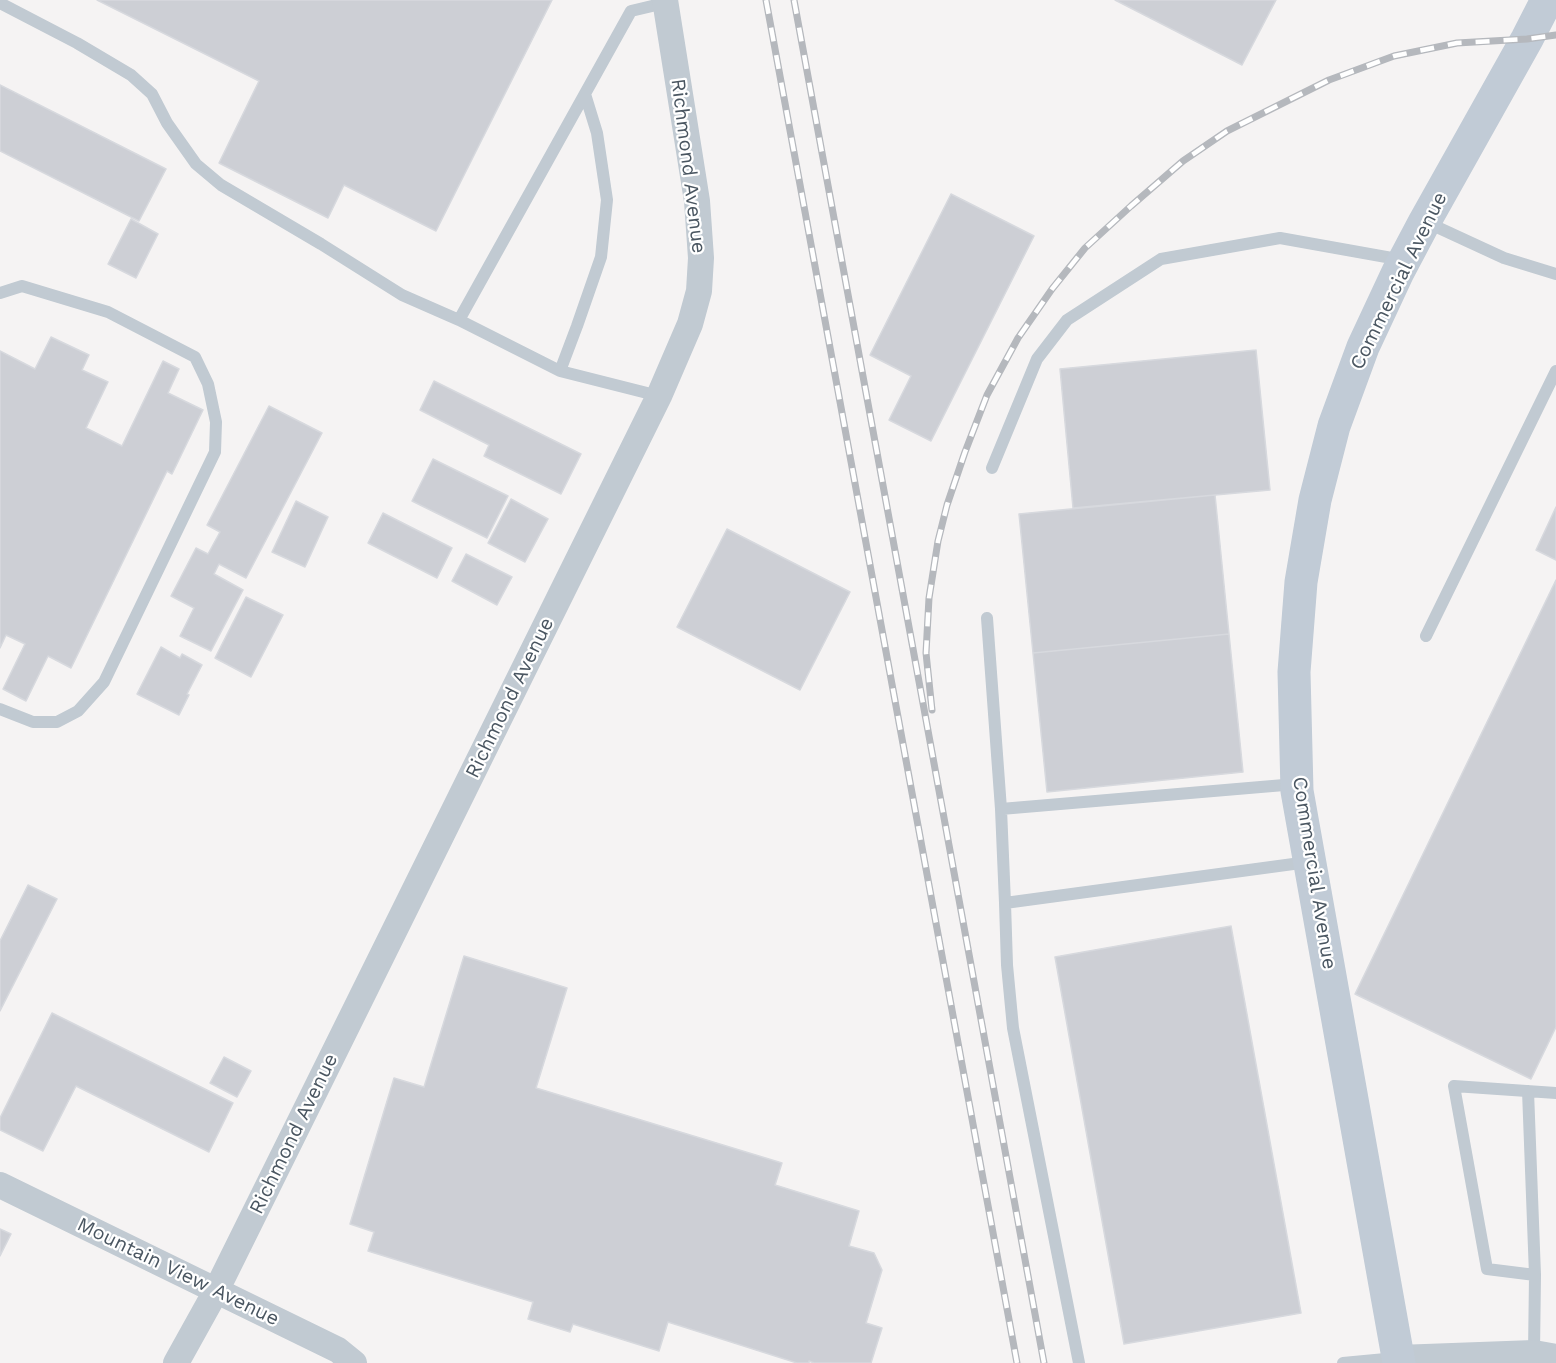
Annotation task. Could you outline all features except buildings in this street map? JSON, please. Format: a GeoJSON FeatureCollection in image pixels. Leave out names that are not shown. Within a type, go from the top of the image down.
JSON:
{"type":"FeatureCollection","features":[{"type":"Feature","properties":{"kind":"street","name":"Commercial Avenue"},"geometry":{"type":"LineString","coordinates":[[1399,1361],[1297,791],[1294,672],[1301,582],[1315,500],[1334,426],[1363,347],[1425,221],[1527,39],[1546,0]]}},
{"type":"Feature","properties":{"kind":"street","name":"Richmond Avenue"},"geometry":{"type":"LineString","coordinates":[[176,1363],[216,1291],[659,396],[690,324],[699,291],[701,258],[697,201],[665,1]]}},
{"type":"Feature","properties":{"kind":"street","name":"Mountain View Avenue"},"geometry":{"type":"LineString","coordinates":[[0,1185],[338,1350],[354,1363]]}},
{"type":"Feature","properties":{"kind":"street"},"geometry":{"type":"LineString","coordinates":[[1399,1361],[1545,1355]]}},
{"type":"Feature","properties":{"kind":"lane"},"geometry":{"type":"LineString","coordinates":[[459,320],[631,10],[665,1]]}},
{"type":"Feature","properties":{"kind":"lane"},"geometry":{"type":"LineString","coordinates":[[0,3],[77,43],[131,75],[152,94],[167,123],[196,164],[221,185],[402,295],[459,320],[560,371],[659,396]]}},
{"type":"Feature","properties":{"kind":"lane"},"geometry":{"type":"LineString","coordinates":[[560,371],[578,326],[600,257],[607,200],[597,134],[585,94]]}},
{"type":"Feature","properties":{"kind":"lane"},"geometry":{"type":"LineString","coordinates":[[1425,221],[1504,258],[1556,274]]}},
{"type":"Feature","properties":{"kind":"lane"},"geometry":{"type":"LineString","coordinates":[[992,468],[1037,359],[1067,320],[1161,259],[1280,238],[1404,261]]}},
{"type":"Feature","properties":{"kind":"lane"},"geometry":{"type":"LineString","coordinates":[[0,293],[22,286],[108,312],[195,357],[208,384],[216,422],[215,452],[104,682],[78,711],[57,722],[33,722],[0,709]]}},
{"type":"Feature","properties":{"kind":"lane"},"geometry":{"type":"LineString","coordinates":[[1426,636],[1556,371]]}},
{"type":"Feature","properties":{"kind":"lane"},"geometry":{"type":"LineString","coordinates":[[987,618],[1001,809],[1007,965],[1012,1028],[1079,1363]]}},
{"type":"Feature","properties":{"kind":"lane"},"geometry":{"type":"LineString","coordinates":[[1001,809],[1297,784]]}},
{"type":"Feature","properties":{"kind":"lane"},"geometry":{"type":"LineString","coordinates":[[1005,903],[1310,862]]}},
{"type":"Feature","properties":{"kind":"lane"},"geometry":{"type":"LineString","coordinates":[[1535,1275],[1487,1269],[1454,1086],[1556,1093]]}},
{"type":"Feature","properties":{"kind":"lane"},"geometry":{"type":"LineString","coordinates":[[1528,1091],[1535,1275],[1545,1355]]}},
{"type":"Feature","properties":{"kind":"lane"},"geometry":{"type":"LineString","coordinates":[[1343,1363],[1399,1361]]}},
{"type":"Feature","properties":{"kind":"railway"},"geometry":{"type":"LineString","coordinates":[[766,0],[1017,1363]]}},
{"type":"Feature","properties":{"kind":"railway"},"geometry":{"type":"LineString","coordinates":[[794,0],[1044,1363]]}},
{"type":"Feature","properties":{"kind":"railway"},"geometry":{"type":"LineString","coordinates":[[932,710],[926,653],[929,598],[938,541],[947,505],[987,395],[1018,338],[1052,289],[1085,248],[1183,161],[1227,131],[1329,80],[1394,56],[1457,43],[1556,35]]}}]}
